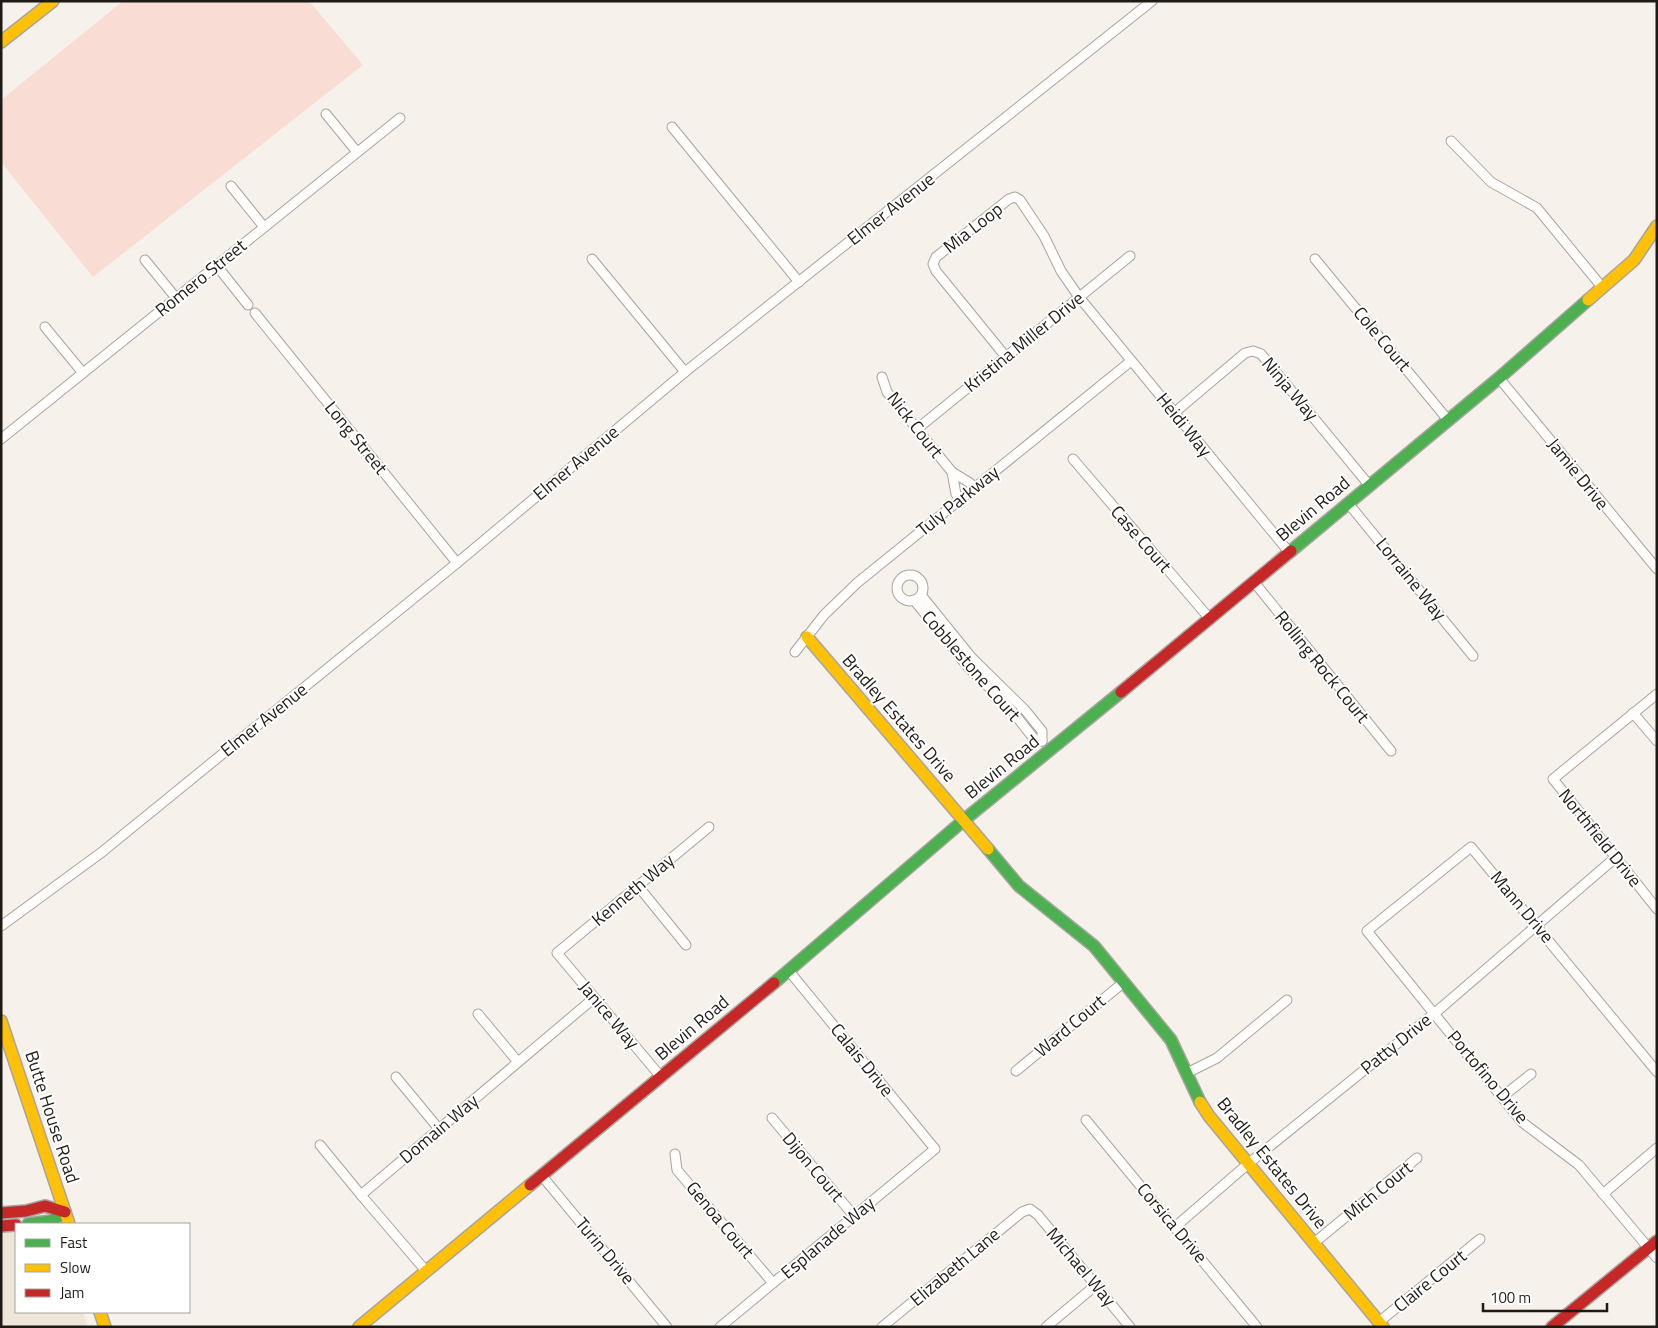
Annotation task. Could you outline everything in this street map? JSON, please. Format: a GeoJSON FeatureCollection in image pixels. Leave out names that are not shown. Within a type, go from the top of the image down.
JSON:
{"type":"FeatureCollection","features":[{"type":"Feature","properties":{"kind":"street"},"geometry":{"type":"LineString","coordinates":[[1,42],[53,1]]}},
{"type":"Feature","properties":{"kind":"street","name":"Elmer Avenue"},"geometry":{"type":"LineString","coordinates":[[1,926],[102,852],[457,562],[685,372],[1152,1]]}},
{"type":"Feature","properties":{"kind":"street"},"geometry":{"type":"LineString","coordinates":[[326,114],[358,152]]}},
{"type":"Feature","properties":{"kind":"street","name":"Romero Street"},"geometry":{"type":"LineString","coordinates":[[1,439],[400,118]]}},
{"type":"Feature","properties":{"kind":"street"},"geometry":{"type":"LineString","coordinates":[[672,127],[799,282]]}},
{"type":"Feature","properties":{"kind":"street"},"geometry":{"type":"LineString","coordinates":[[1451,141],[1492,182],[1537,208],[1602,287]]}},
{"type":"Feature","properties":{"kind":"street"},"geometry":{"type":"LineString","coordinates":[[231,186],[264,227]]}},
{"type":"Feature","properties":{"kind":"street","name":"Mia Loop"},"geometry":{"type":"LineString","coordinates":[[1006,357],[936,271],[933,264],[936,257],[1009,199],[1015,197],[1020,200],[1044,236],[1061,271],[1079,297]]}},
{"type":"Feature","properties":{"kind":"street","name":"Blevin Road"},"geometry":{"type":"LineString","coordinates":[[359,1327],[789,971],[964,820],[1210,619],[1499,378],[1634,260],[1657,226]]}},
{"type":"Feature","properties":{"kind":"street","name":"Kristina Miller Drive"},"geometry":{"type":"LineString","coordinates":[[917,429],[1130,256]]}},
{"type":"Feature","properties":{"kind":"street"},"geometry":{"type":"LineString","coordinates":[[592,259],[685,372]]}},
{"type":"Feature","properties":{"kind":"street","name":"Cole Court"},"geometry":{"type":"LineString","coordinates":[[1316,259],[1448,420]]}},
{"type":"Feature","properties":{"kind":"street"},"geometry":{"type":"LineString","coordinates":[[145,260],[176,298]]}},
{"type":"Feature","properties":{"kind":"street"},"geometry":{"type":"LineString","coordinates":[[217,266],[248,305]]}},
{"type":"Feature","properties":{"kind":"street","name":"Heidi Way"},"geometry":{"type":"LineString","coordinates":[[1079,297],[1289,552]]}},
{"type":"Feature","properties":{"kind":"street","name":"Long Street"},"geometry":{"type":"LineString","coordinates":[[255,313],[457,562]]}},
{"type":"Feature","properties":{"kind":"street"},"geometry":{"type":"LineString","coordinates":[[45,327],[83,373]]}},
{"type":"Feature","properties":{"kind":"street","name":"Ninja Way"},"geometry":{"type":"LineString","coordinates":[[1174,413],[1245,353],[1253,351],[1261,354],[1369,485]]}},
{"type":"Feature","properties":{"kind":"street","name":"Tuly Parkway"},"geometry":{"type":"LineString","coordinates":[[794,652],[824,614],[837,601],[1131,361]]}},
{"type":"Feature","properties":{"kind":"street","name":"Nick Court"},"geometry":{"type":"LineString","coordinates":[[882,377],[887,392],[952,472],[970,483],[974,488]]}},
{"type":"Feature","properties":{"kind":"street","name":"Jamie Drive"},"geometry":{"type":"LineString","coordinates":[[1499,378],[1657,569]]}},
{"type":"Feature","properties":{"kind":"street","name":"Case Court"},"geometry":{"type":"LineString","coordinates":[[1073,459],[1210,619]]}},
{"type":"Feature","properties":{"kind":"street","name":"Nick Court"},"geometry":{"type":"LineString","coordinates":[[952,472],[956,494],[960,499]]}},
{"type":"Feature","properties":{"kind":"street","name":"Lorraine Way"},"geometry":{"type":"LineString","coordinates":[[1348,503],[1473,656]]}},
{"type":"Feature","properties":{"kind":"street","name":"Rolling Rock Court"},"geometry":{"type":"LineString","coordinates":[[1254,582],[1391,751]]}},
{"type":"Feature","properties":{"kind":"street","name":"Cobblestone Court"},"geometry":{"type":"LineString","coordinates":[[918,597],[962,653],[1042,731],[1042,740],[1050,750]]}},
{"type":"Feature","properties":{"kind":"street","name":"Bradley Estates Drive"},"geometry":{"type":"LineString","coordinates":[[806,637],[1019,886],[1094,946],[1171,1040],[1209,1116],[1381,1324]]}},
{"type":"Feature","properties":{"kind":"street","name":"Northfield Drive"},"geometry":{"type":"LineString","coordinates":[[1657,694],[1553,779],[1657,909]]}},
{"type":"Feature","properties":{"kind":"street"},"geometry":{"type":"LineString","coordinates":[[1634,713],[1657,741]]}},
{"type":"Feature","properties":{"kind":"street","name":"Kenneth Way"},"geometry":{"type":"LineString","coordinates":[[557,954],[708,827]]}},
{"type":"Feature","properties":{"kind":"street","name":"Mann Drive"},"geometry":{"type":"LineString","coordinates":[[1367,931],[1471,847],[1657,1072]]}},
{"type":"Feature","properties":{"kind":"street","name":"Patty Drive"},"geometry":{"type":"LineString","coordinates":[[1174,1227],[1249,1163],[1435,1013],[1536,924],[1615,858]]}},
{"type":"Feature","properties":{"kind":"street"},"geometry":{"type":"LineString","coordinates":[[638,886],[686,945]]}},
{"type":"Feature","properties":{"kind":"street","name":"Portofino Drive"},"geometry":{"type":"LineString","coordinates":[[1367,931],[1522,1122],[1579,1165],[1603,1194],[1652,1244],[1657,1258]]}},
{"type":"Feature","properties":{"kind":"street","name":"Janice Way"},"geometry":{"type":"LineString","coordinates":[[557,954],[661,1077]]}},
{"type":"Feature","properties":{"kind":"street","name":"Calais Drive"},"geometry":{"type":"LineString","coordinates":[[789,971],[935,1149]]}},
{"type":"Feature","properties":{"kind":"street","name":"Ward Court"},"geometry":{"type":"LineString","coordinates":[[1016,1071],[1124,982]]}},
{"type":"Feature","properties":{"kind":"street","name":"Domain Way"},"geometry":{"type":"LineString","coordinates":[[361,1194],[594,998]]}},
{"type":"Feature","properties":{"kind":"street"},"geometry":{"type":"LineString","coordinates":[[1187,1073],[1217,1058],[1287,1000]]}},
{"type":"Feature","properties":{"kind":"street"},"geometry":{"type":"LineString","coordinates":[[478,1014],[518,1062]]}},
{"type":"Feature","properties":{"kind":"street","name":"Butte House Road"},"geometry":{"type":"LineString","coordinates":[[1,1021],[69,1223]]}},
{"type":"Feature","properties":{"kind":"street"},"geometry":{"type":"LineString","coordinates":[[1502,1097],[1531,1074]]}},
{"type":"Feature","properties":{"kind":"street"},"geometry":{"type":"LineString","coordinates":[[396,1077],[439,1128]]}},
{"type":"Feature","properties":{"kind":"street","name":"Dijon Court"},"geometry":{"type":"LineString","coordinates":[[772,1118],[854,1216]]}},
{"type":"Feature","properties":{"kind":"street","name":"Corsica Drive"},"geometry":{"type":"LineString","coordinates":[[1086,1120],[1257,1327]]}},
{"type":"Feature","properties":{"kind":"street"},"geometry":{"type":"LineString","coordinates":[[320,1145],[426,1271]]}},
{"type":"Feature","properties":{"kind":"street"},"geometry":{"type":"LineString","coordinates":[[1603,1194],[1657,1148]]}},
{"type":"Feature","properties":{"kind":"street","name":"Esplanade Way"},"geometry":{"type":"LineString","coordinates":[[720,1327],[935,1149]]}},
{"type":"Feature","properties":{"kind":"street","name":"Genoa Court"},"geometry":{"type":"LineString","coordinates":[[675,1154],[677,1170],[773,1283]]}},
{"type":"Feature","properties":{"kind":"street","name":"Mich Court"},"geometry":{"type":"LineString","coordinates":[[1314,1243],[1418,1158]]}},
{"type":"Feature","properties":{"kind":"street","name":"Turin Drive"},"geometry":{"type":"LineString","coordinates":[[542,1176],[668,1327]]}},
{"type":"Feature","properties":{"kind":"street"},"geometry":{"type":"LineString","coordinates":[[1,1213],[45,1206],[64,1212]]}},
{"type":"Feature","properties":{"kind":"street","name":"Michael Way"},"geometry":{"type":"LineString","coordinates":[[1030,1209],[1038,1215],[1130,1327]]}},
{"type":"Feature","properties":{"kind":"street","name":"Elizabeth Lane"},"geometry":{"type":"LineString","coordinates":[[882,1327],[1022,1212],[1030,1209]]}},
{"type":"Feature","properties":{"kind":"street"},"geometry":{"type":"LineString","coordinates":[[36,1223],[51,1221],[64,1212]]}},
{"type":"Feature","properties":{"kind":"street"},"geometry":{"type":"LineString","coordinates":[[1,1226],[15,1225]]}},
{"type":"Feature","properties":{"kind":"street","name":"Claire Court"},"geometry":{"type":"LineString","coordinates":[[1381,1324],[1480,1239]]}},
{"type":"Feature","properties":{"kind":"street"},"geometry":{"type":"LineString","coordinates":[[1552,1327],[1652,1244]]}},
{"type":"Feature","properties":{"kind":"street"},"geometry":{"type":"LineString","coordinates":[[1046,1327],[1096,1285]]}},
{"type":"Feature","properties":{"kind":"street"},"geometry":{"type":"LineString","coordinates":[[100,1313],[105,1327]]}},
{"type":"Feature","properties":{"kind":"shaded area"},"geometry":{"type":"Polygon","coordinates":[[[123,1],[309,1],[363,65],[93,277],[1,162],[1,100],[123,1]]]}},
{"type":"Feature","properties":{"kind":"shaded area"},"geometry":{"type":"Polygon","coordinates":[[[1,1228],[15,1229],[15,1313],[83,1313],[88,1327],[1,1327],[1,1228]]]}},
{"type":"Feature","properties":{"kind":"traffic: fast"},"geometry":{"type":"LineString","coordinates":[[1291,551],[1499,378],[1588,300]]}},
{"type":"Feature","properties":{"kind":"traffic: fast"},"geometry":{"type":"LineString","coordinates":[[774,983],[964,820],[1121,692]]}},
{"type":"Feature","properties":{"kind":"traffic: fast"},"geometry":{"type":"LineString","coordinates":[[988,849],[1019,886],[1094,946],[1171,1040],[1200,1102]]}},
{"type":"Feature","properties":{"kind":"traffic: fast"},"geometry":{"type":"LineString","coordinates":[[36,1223],[51,1221],[65,1212]]}},
{"type":"Feature","properties":{"kind":"traffic: slow"},"geometry":{"type":"LineString","coordinates":[[1,42],[53,1]]}},
{"type":"Feature","properties":{"kind":"traffic: slow"},"geometry":{"type":"LineString","coordinates":[[1588,300],[1634,260],[1657,226]]}},
{"type":"Feature","properties":{"kind":"traffic: slow"},"geometry":{"type":"LineString","coordinates":[[807,637],[988,849]]}},
{"type":"Feature","properties":{"kind":"traffic: slow"},"geometry":{"type":"LineString","coordinates":[[1,1021],[69,1223]]}},
{"type":"Feature","properties":{"kind":"traffic: slow"},"geometry":{"type":"LineString","coordinates":[[1200,1102],[1209,1116],[1383,1327]]}},
{"type":"Feature","properties":{"kind":"traffic: slow"},"geometry":{"type":"LineString","coordinates":[[359,1327],[530,1185]]}},
{"type":"Feature","properties":{"kind":"traffic: slow"},"geometry":{"type":"LineString","coordinates":[[100,1313],[105,1327]]}},
{"type":"Feature","properties":{"kind":"traffic: jam"},"geometry":{"type":"LineString","coordinates":[[1121,692],[1291,551]]}},
{"type":"Feature","properties":{"kind":"traffic: jam"},"geometry":{"type":"LineString","coordinates":[[530,1185],[774,983]]}},
{"type":"Feature","properties":{"kind":"traffic: jam"},"geometry":{"type":"LineString","coordinates":[[1,1213],[26,1211],[45,1206],[65,1212]]}},
{"type":"Feature","properties":{"kind":"traffic: jam"},"geometry":{"type":"LineString","coordinates":[[1,1226],[15,1225]]}},
{"type":"Feature","properties":{"kind":"traffic: jam"},"geometry":{"type":"LineString","coordinates":[[1552,1327],[1657,1241]]}}]}
